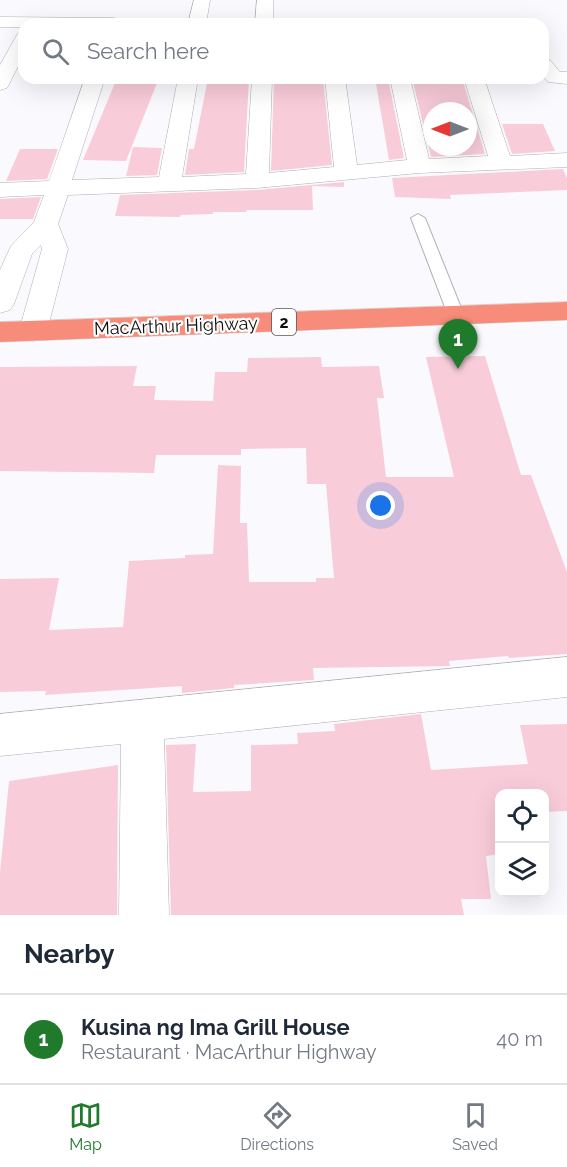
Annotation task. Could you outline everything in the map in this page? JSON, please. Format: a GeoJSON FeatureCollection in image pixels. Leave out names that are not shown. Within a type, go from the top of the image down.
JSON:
{"type":"FeatureCollection","features":[{"type":"Feature","properties":{"kind":"highway","name":"MacArthur Highway"},"geometry":{"type":"LineString","coordinates":[[0,332],[567,311]]}},
{"type":"Feature","properties":{"kind":"street"},"geometry":{"type":"LineString","coordinates":[[198,18],[202,0]]}},
{"type":"Feature","properties":{"kind":"street"},"geometry":{"type":"LineString","coordinates":[[264,18],[265,0]]}},
{"type":"Feature","properties":{"kind":"street"},"geometry":{"type":"LineString","coordinates":[[0,22],[18,26]]}},
{"type":"Feature","properties":{"kind":"street"},"geometry":{"type":"LineString","coordinates":[[0,84],[18,49]]}},
{"type":"Feature","properties":{"kind":"street"},"geometry":{"type":"LineString","coordinates":[[0,304],[20,252],[46,224],[92,84]]}},
{"type":"Feature","properties":{"kind":"street"},"geometry":{"type":"LineString","coordinates":[[170,184],[187,84]]}},
{"type":"Feature","properties":{"kind":"street"},"geometry":{"type":"LineString","coordinates":[[257,181],[262,84]]}},
{"type":"Feature","properties":{"kind":"street"},"geometry":{"type":"LineString","coordinates":[[336,84],[346,171]]}},
{"type":"Feature","properties":{"kind":"street"},"geometry":{"type":"LineString","coordinates":[[401,84],[419,166]]}},
{"type":"Feature","properties":{"kind":"street"},"geometry":{"type":"LineString","coordinates":[[476,84],[501,162]]}},
{"type":"Feature","properties":{"kind":"street"},"geometry":{"type":"LineString","coordinates":[[0,190],[257,181],[419,166],[567,160]]}},
{"type":"Feature","properties":{"kind":"street"},"geometry":{"type":"LineString","coordinates":[[33,331],[55,249],[46,224]]}},
{"type":"Feature","properties":{"kind":"street"},"geometry":{"type":"LineString","coordinates":[[0,735],[567,678]]}},
{"type":"Feature","properties":{"kind":"street"},"geometry":{"type":"LineString","coordinates":[[142,721],[144,915]]}},
{"type":"Feature","properties":{"kind":"lane"},"geometry":{"type":"LineString","coordinates":[[418,218],[456,315]]}},
{"type":"Feature","properties":{"kind":"building"},"geometry":{"type":"Polygon","coordinates":[[[115,84],[157,84],[126,161],[83,160],[115,84]]]}},
{"type":"Feature","properties":{"kind":"building"},"geometry":{"type":"Polygon","coordinates":[[[207,84],[249,84],[244,172],[185,175],[189,149],[194,149],[207,84]]]}},
{"type":"Feature","properties":{"kind":"building"},"geometry":{"type":"Polygon","coordinates":[[[274,84],[324,84],[332,165],[271,171],[274,84]]]}},
{"type":"Feature","properties":{"kind":"building"},"geometry":{"type":"Polygon","coordinates":[[[376,84],[389,84],[404,158],[389,160],[376,84]]]}},
{"type":"Feature","properties":{"kind":"building"},"geometry":{"type":"Polygon","coordinates":[[[413,84],[464,84],[469,102],[423,102],[423,124],[413,84]]]}},
{"type":"Feature","properties":{"kind":"building"},"geometry":{"type":"Polygon","coordinates":[[[502,124],[543,124],[555,151],[512,154],[502,124]]]}},
{"type":"Feature","properties":{"kind":"building"},"geometry":{"type":"Polygon","coordinates":[[[477,128],[485,154],[477,154],[477,128]]]}},
{"type":"Feature","properties":{"kind":"building"},"geometry":{"type":"Polygon","coordinates":[[[133,147],[162,148],[157,175],[126,176],[133,147]]]}},
{"type":"Feature","properties":{"kind":"building"},"geometry":{"type":"Polygon","coordinates":[[[20,149],[58,149],[47,179],[6,181],[20,149]]]}},
{"type":"Feature","properties":{"kind":"building"},"geometry":{"type":"Polygon","coordinates":[[[563,169],[567,178],[567,190],[450,195],[451,199],[395,197],[392,178],[563,169]]]}},
{"type":"Feature","properties":{"kind":"building"},"geometry":{"type":"Polygon","coordinates":[[[344,182],[344,187],[312,186],[313,210],[247,210],[246,212],[181,215],[180,217],[115,216],[120,195],[257,190],[344,182]]]}},
{"type":"Feature","properties":{"kind":"building"},"geometry":{"type":"Polygon","coordinates":[[[41,197],[33,219],[0,219],[0,199],[41,197]]]}},
{"type":"Feature","properties":{"kind":"building"},"geometry":{"type":"Polygon","coordinates":[[[485,356],[521,475],[531,475],[567,572],[567,654],[449,661],[450,666],[313,668],[314,680],[234,685],[234,688],[182,693],[182,686],[45,695],[46,691],[0,692],[0,579],[59,578],[49,630],[123,627],[129,561],[213,554],[218,465],[241,466],[240,523],[247,523],[249,582],[316,582],[316,578],[334,578],[326,484],[307,484],[306,448],[241,449],[241,455],[156,455],[154,473],[0,471],[0,367],[137,366],[133,386],[156,386],[154,400],[213,401],[215,372],[247,372],[248,358],[321,357],[322,367],[379,366],[384,398],[377,398],[386,477],[454,477],[426,357],[485,356]]]}},
{"type":"Feature","properties":{"kind":"building"},"geometry":{"type":"Polygon","coordinates":[[[421,714],[431,770],[528,764],[520,725],[567,724],[567,811],[549,812],[549,789],[495,789],[495,855],[486,856],[491,899],[461,899],[464,915],[171,915],[166,745],[196,744],[193,792],[251,791],[251,745],[298,744],[297,733],[335,731],[334,724],[421,714]]]}},
{"type":"Feature","properties":{"kind":"building"},"geometry":{"type":"Polygon","coordinates":[[[118,765],[117,915],[0,915],[0,873],[9,781],[118,765]]]}},
{"type":"Feature","properties":{"kind":"place","name":"Kusina ng Ima Grill House"},"geometry":{"type":"Point","coordinates":[458,369]}}]}
